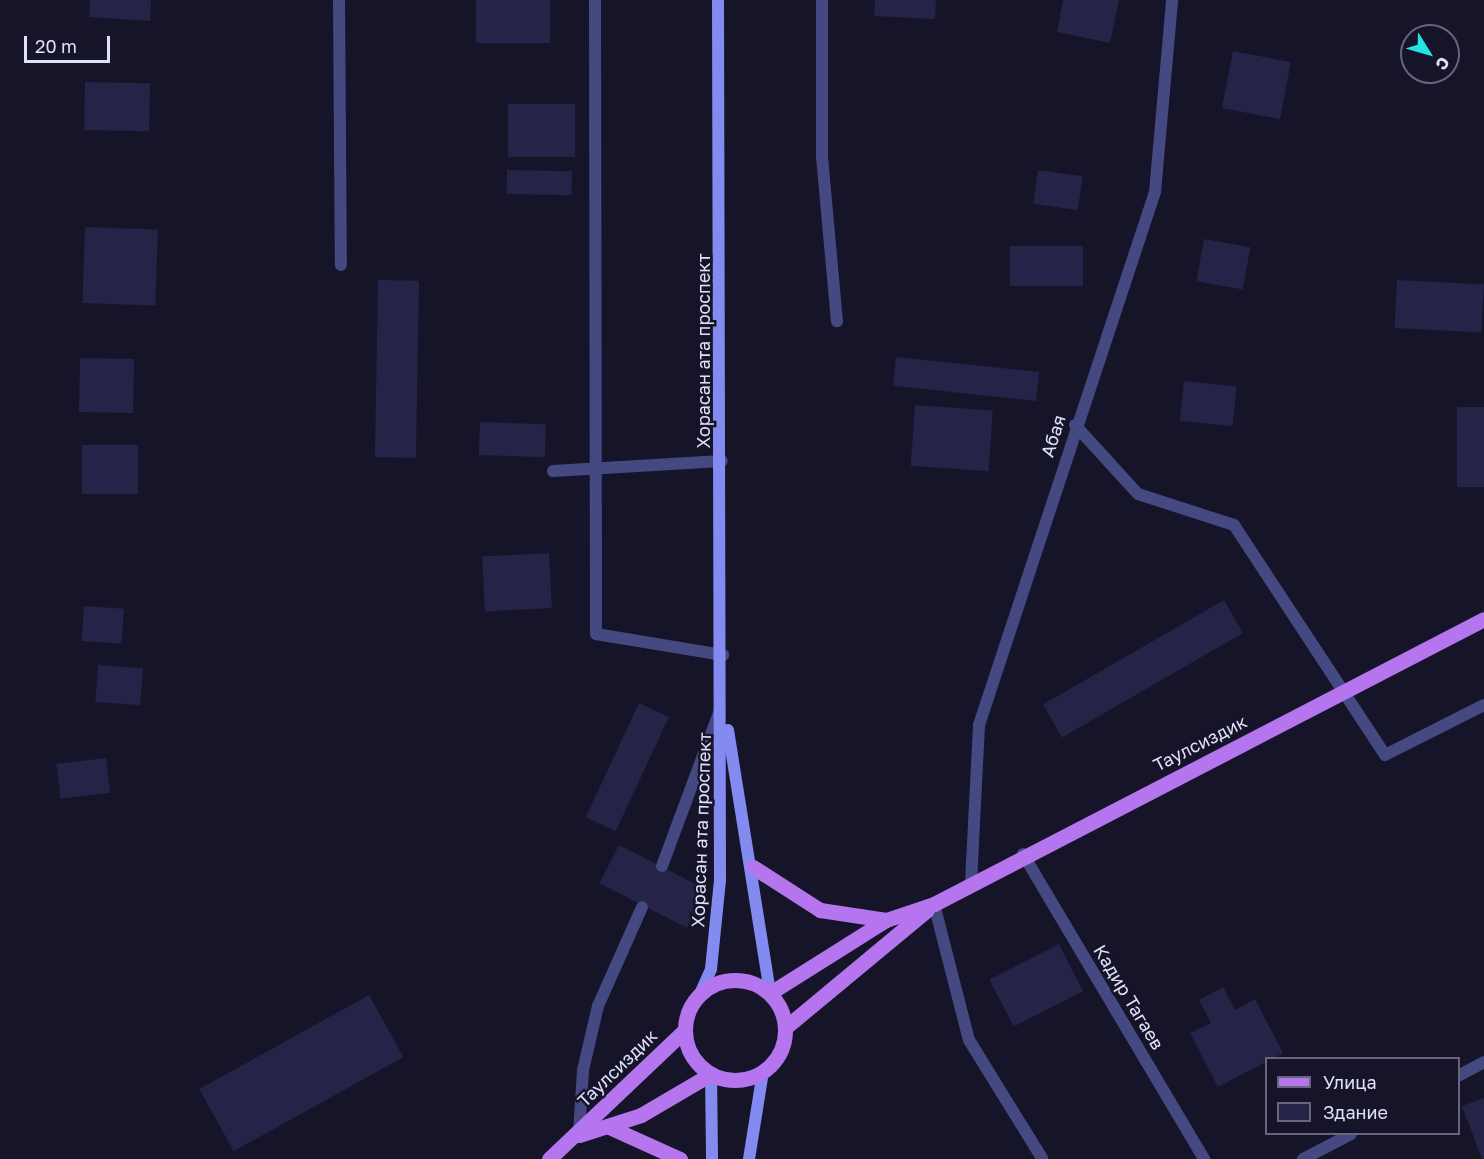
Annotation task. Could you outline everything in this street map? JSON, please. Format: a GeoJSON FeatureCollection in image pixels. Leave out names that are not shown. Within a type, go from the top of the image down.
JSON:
{"type":"FeatureCollection","features":[{"type":"Feature","properties":{"kind":"main road","name":"Хорасан ата проспект"},"geometry":{"type":"LineString","coordinates":[[700,994],[711,969],[719,912],[723,702],[718,0]]}},
{"type":"Feature","properties":{"kind":"main road","name":"Таулсиздик"},"geometry":{"type":"LineString","coordinates":[[770,993],[886,920],[934,904],[1023,854],[1343,694],[1484,618]]}},
{"type":"Feature","properties":{"kind":"main road","name":"Хорасан ата проспект"},"geometry":{"type":"LineString","coordinates":[[723,702],[753,867],[770,993]]}},
{"type":"Feature","properties":{"kind":"main road"},"geometry":{"type":"LineString","coordinates":[[753,867],[820,910],[886,920]]}},
{"type":"Feature","properties":{"kind":"main road","name":"Таулсиздик"},"geometry":{"type":"LineString","coordinates":[[786,1027],[934,904]]}},
{"type":"Feature","properties":{"kind":"main road"},"geometry":{"type":"LineString","coordinates":[[749,1159],[763,1072],[780,1052],[786,1027],[770,993],[736,979],[700,994],[685,1030],[692,1056],[711,1074],[737,1080],[763,1072]]}},
{"type":"Feature","properties":{"kind":"main road","name":"Таулсиздик"},"geometry":{"type":"LineString","coordinates":[[549,1159],[579,1135],[603,1105],[685,1030]]}},
{"type":"Feature","properties":{"kind":"main road","name":"Таулсиздик"},"geometry":{"type":"LineString","coordinates":[[579,1135],[641,1115],[711,1074]]}},
{"type":"Feature","properties":{"kind":"main road"},"geometry":{"type":"LineString","coordinates":[[711,1074],[712,1159]]}},
{"type":"Feature","properties":{"kind":"main road"},"geometry":{"type":"LineString","coordinates":[[609,1127],[680,1159]]}},
{"type":"Feature","properties":{"kind":"street"},"geometry":{"type":"LineString","coordinates":[[339,0],[341,265]]}},
{"type":"Feature","properties":{"kind":"street"},"geometry":{"type":"LineString","coordinates":[[595,0],[598,469],[596,634],[723,655]]}},
{"type":"Feature","properties":{"kind":"street"},"geometry":{"type":"LineString","coordinates":[[822,0],[822,157],[837,321]]}},
{"type":"Feature","properties":{"kind":"street","name":"Абая"},"geometry":{"type":"LineString","coordinates":[[972,883],[979,725],[1075,425],[1155,192],[1172,0]]}},
{"type":"Feature","properties":{"kind":"street"},"geometry":{"type":"LineString","coordinates":[[1075,425],[1138,494],[1234,525],[1343,694],[1386,755],[1484,705]]}},
{"type":"Feature","properties":{"kind":"street"},"geometry":{"type":"LineString","coordinates":[[553,471],[722,461]]}},
{"type":"Feature","properties":{"kind":"street"},"geometry":{"type":"LineString","coordinates":[[662,866],[723,702]]}},
{"type":"Feature","properties":{"kind":"street","name":"Кадир Тагаев"},"geometry":{"type":"LineString","coordinates":[[1023,854],[1204,1159]]}},
{"type":"Feature","properties":{"kind":"street"},"geometry":{"type":"LineString","coordinates":[[934,904],[969,1040],[1042,1158]]}},
{"type":"Feature","properties":{"kind":"street"},"geometry":{"type":"LineString","coordinates":[[579,1135],[583,1070],[598,1006],[642,907]]}},
{"type":"Feature","properties":{"kind":"street"},"geometry":{"type":"LineString","coordinates":[[1460,1075],[1484,1062]]}},
{"type":"Feature","properties":{"kind":"street"},"geometry":{"type":"LineString","coordinates":[[1303,1159],[1349,1135]]}},
{"type":"Feature","properties":{"kind":"building"},"geometry":{"type":"Polygon","coordinates":[[[90,0],[151,0],[150,21],[89,17],[90,0]]]}},
{"type":"Feature","properties":{"kind":"building"},"geometry":{"type":"Polygon","coordinates":[[[476,0],[550,0],[550,43],[476,43],[476,0]]]}},
{"type":"Feature","properties":{"kind":"building"},"geometry":{"type":"Polygon","coordinates":[[[875,0],[936,0],[935,19],[874,16],[875,0]]]}},
{"type":"Feature","properties":{"kind":"building"},"geometry":{"type":"Polygon","coordinates":[[[1063,0],[1119,0],[1110,43],[1057,32],[1063,0]]]}},
{"type":"Feature","properties":{"kind":"building"},"geometry":{"type":"Polygon","coordinates":[[[1233,51],[1291,62],[1280,119],[1222,108],[1233,51]]]}},
{"type":"Feature","properties":{"kind":"building"},"geometry":{"type":"Polygon","coordinates":[[[85,82],[150,83],[149,131],[84,130],[85,82]]]}},
{"type":"Feature","properties":{"kind":"building"},"geometry":{"type":"Polygon","coordinates":[[[508,104],[575,104],[575,157],[508,157],[508,104]]]}},
{"type":"Feature","properties":{"kind":"building"},"geometry":{"type":"Polygon","coordinates":[[[507,170],[572,171],[572,195],[507,194],[507,170]]]}},
{"type":"Feature","properties":{"kind":"building"},"geometry":{"type":"Polygon","coordinates":[[[1038,170],[1083,176],[1078,210],[1033,204],[1038,170]]]}},
{"type":"Feature","properties":{"kind":"building"},"geometry":{"type":"Polygon","coordinates":[[[85,227],[158,230],[155,306],[82,303],[85,227]]]}},
{"type":"Feature","properties":{"kind":"building"},"geometry":{"type":"Polygon","coordinates":[[[1204,239],[1250,247],[1243,290],[1197,281],[1204,239]]]}},
{"type":"Feature","properties":{"kind":"building"},"geometry":{"type":"Polygon","coordinates":[[[1010,246],[1083,246],[1083,286],[1010,286],[1010,246]]]}},
{"type":"Feature","properties":{"kind":"building"},"geometry":{"type":"Polygon","coordinates":[[[378,280],[419,281],[416,458],[375,457],[378,280]]]}},
{"type":"Feature","properties":{"kind":"building"},"geometry":{"type":"Polygon","coordinates":[[[1397,280],[1484,285],[1481,332],[1394,328],[1397,280]]]}},
{"type":"Feature","properties":{"kind":"building"},"geometry":{"type":"Polygon","coordinates":[[[896,357],[1039,372],[1036,401],[893,386],[896,357]]]}},
{"type":"Feature","properties":{"kind":"building"},"geometry":{"type":"Polygon","coordinates":[[[80,358],[134,359],[133,413],[79,412],[80,358]]]}},
{"type":"Feature","properties":{"kind":"building"},"geometry":{"type":"Polygon","coordinates":[[[1184,381],[1237,387],[1233,426],[1180,421],[1184,381]]]}},
{"type":"Feature","properties":{"kind":"building"},"geometry":{"type":"Polygon","coordinates":[[[915,405],[993,410],[989,471],[911,466],[915,405]]]}},
{"type":"Feature","properties":{"kind":"building"},"geometry":{"type":"Polygon","coordinates":[[[1457,407],[1484,407],[1484,487],[1457,487],[1457,407]]]}},
{"type":"Feature","properties":{"kind":"building"},"geometry":{"type":"Polygon","coordinates":[[[480,422],[546,424],[545,457],[479,455],[480,422]]]}},
{"type":"Feature","properties":{"kind":"building"},"geometry":{"type":"Polygon","coordinates":[[[82,445],[138,445],[138,494],[82,494],[82,445]]]}},
{"type":"Feature","properties":{"kind":"building"},"geometry":{"type":"Polygon","coordinates":[[[549,553],[552,608],[485,611],[482,557],[549,553]]]}},
{"type":"Feature","properties":{"kind":"building"},"geometry":{"type":"Polygon","coordinates":[[[1224,600],[1243,633],[1062,737],[1043,704],[1224,600]]]}},
{"type":"Feature","properties":{"kind":"building"},"geometry":{"type":"Polygon","coordinates":[[[84,606],[124,609],[121,644],[82,641],[84,606]]]}},
{"type":"Feature","properties":{"kind":"building"},"geometry":{"type":"Polygon","coordinates":[[[98,665],[143,668],[140,705],[95,702],[98,665]]]}},
{"type":"Feature","properties":{"kind":"building"},"geometry":{"type":"Polygon","coordinates":[[[639,703],[669,717],[616,831],[586,817],[639,703]]]}},
{"type":"Feature","properties":{"kind":"building"},"geometry":{"type":"Polygon","coordinates":[[[106,758],[110,793],[61,799],[56,764],[106,758]]]}},
{"type":"Feature","properties":{"kind":"building"},"geometry":{"type":"Polygon","coordinates":[[[619,845],[706,889],[687,928],[599,883],[619,845]]]}},
{"type":"Feature","properties":{"kind":"building"},"geometry":{"type":"Polygon","coordinates":[[[1059,944],[1083,991],[1014,1027],[990,979],[1059,944]]]}},
{"type":"Feature","properties":{"kind":"building"},"geometry":{"type":"Polygon","coordinates":[[[1223,987],[1235,1010],[1255,999],[1283,1053],[1275,1057],[1265,1057],[1265,1062],[1218,1087],[1190,1033],[1211,1023],[1199,1000],[1223,987]]]}},
{"type":"Feature","properties":{"kind":"building"},"geometry":{"type":"Polygon","coordinates":[[[369,995],[403,1057],[234,1151],[199,1089],[369,995]]]}},
{"type":"Feature","properties":{"kind":"building"},"geometry":{"type":"Polygon","coordinates":[[[1484,1098],[1484,1159],[1482,1159],[1462,1106],[1484,1098]]]}}]}
